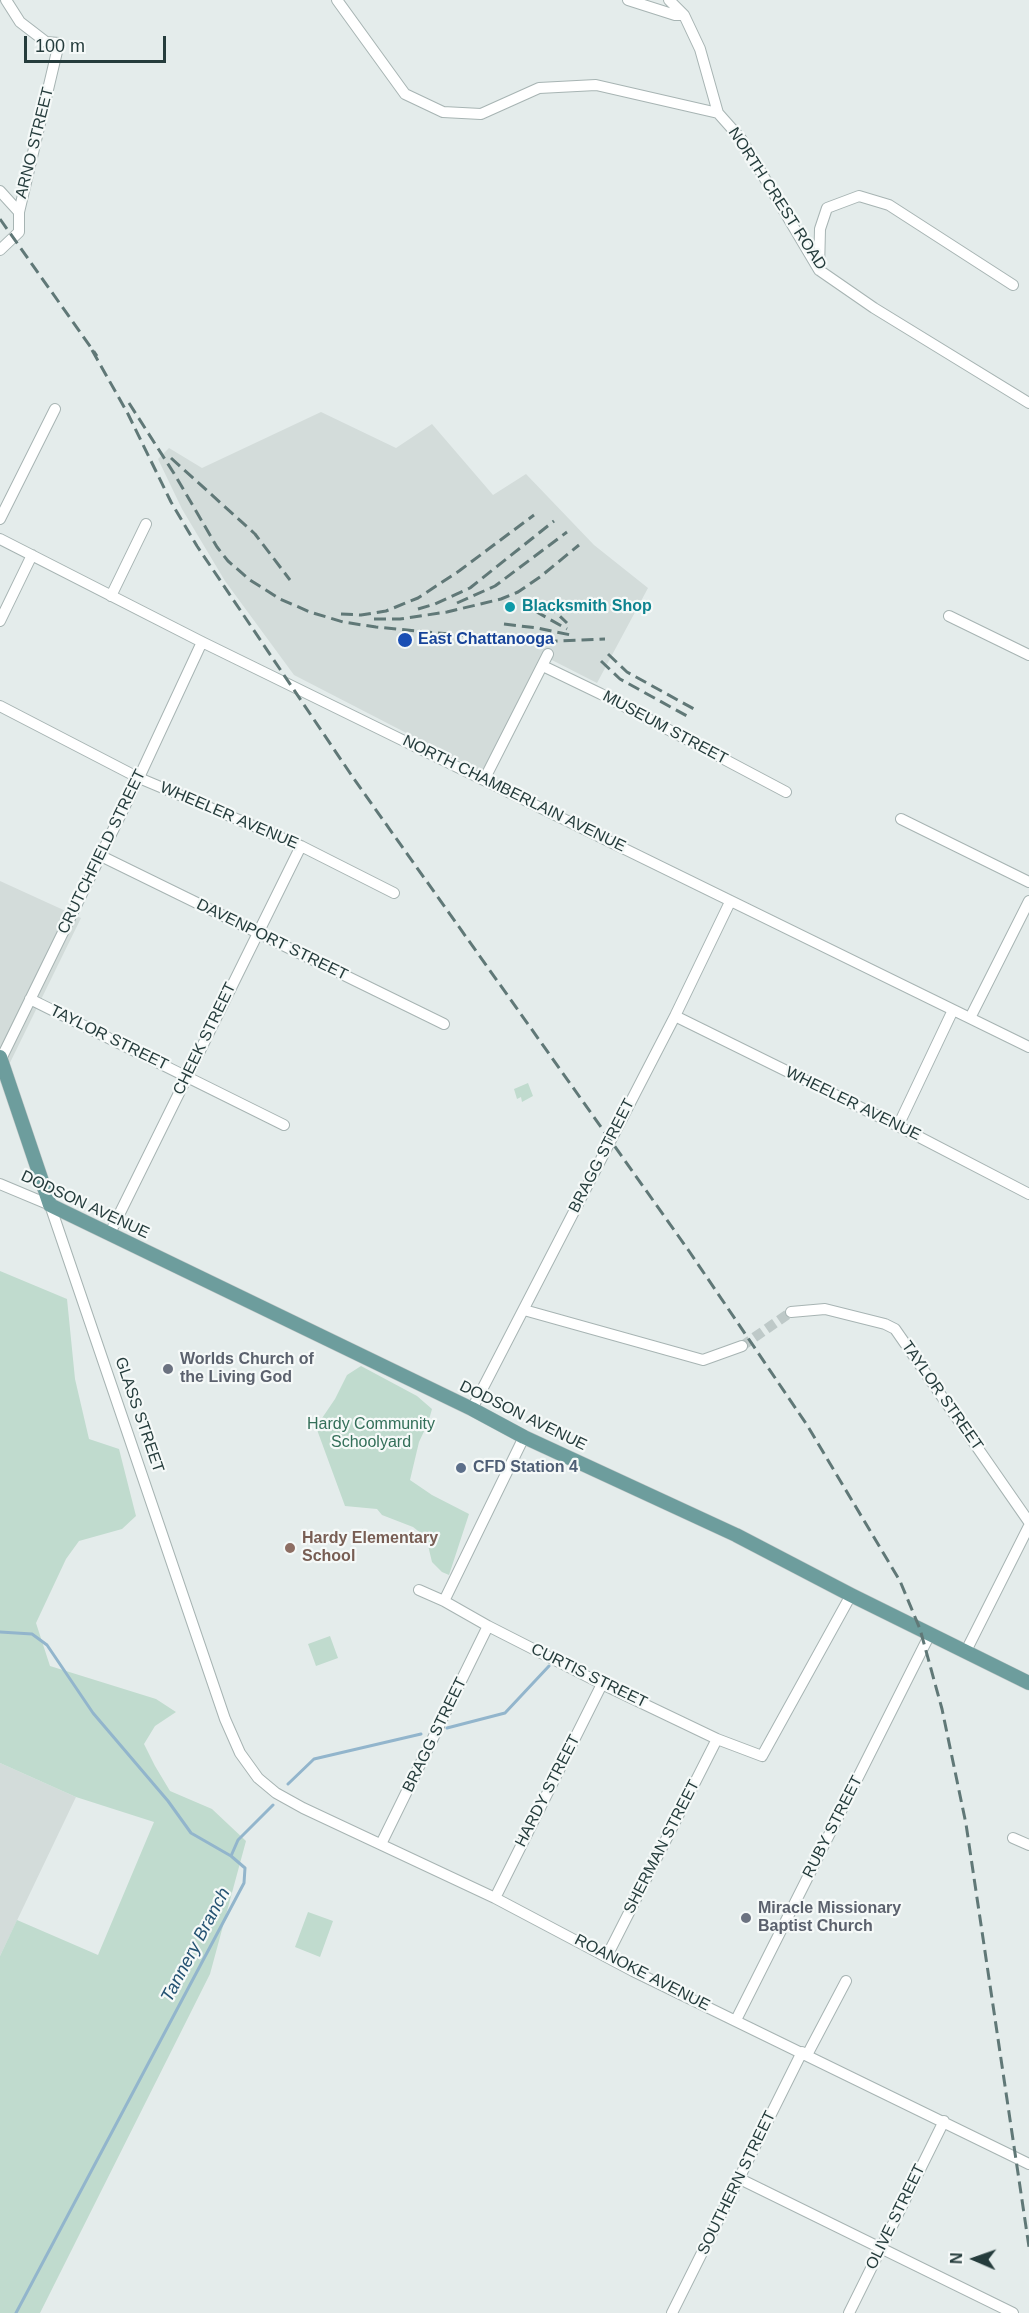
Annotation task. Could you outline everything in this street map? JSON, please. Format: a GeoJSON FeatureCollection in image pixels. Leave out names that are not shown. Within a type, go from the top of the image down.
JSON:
{"type":"FeatureCollection","features":[{"type":"Feature","properties":{"kind":"main road","name":"GLASS STREET"},"geometry":{"type":"LineString","coordinates":[[0,1059],[50,1205]]}},
{"type":"Feature","properties":{"kind":"main road","name":"DODSON AVENUE"},"geometry":{"type":"LineString","coordinates":[[50,1205],[472,1409],[524,1437],[736,1535],[1029,1683]]}},
{"type":"Feature","properties":{"kind":"street","name":"ARNO STREET"},"geometry":{"type":"LineString","coordinates":[[0,250],[19,232],[19,212],[59,43],[46,42],[20,22],[6,0]]}},
{"type":"Feature","properties":{"kind":"street","name":"NORTH CREST ROAD"},"geometry":{"type":"LineString","coordinates":[[338,0],[405,94],[443,112],[481,114],[539,88],[596,85],[718,113],[742,140],[819,270],[874,308],[1029,403]]}},
{"type":"Feature","properties":{"kind":"street"},"geometry":{"type":"LineString","coordinates":[[628,0],[675,15],[684,15]]}},
{"type":"Feature","properties":{"kind":"street"},"geometry":{"type":"LineString","coordinates":[[669,0],[684,15],[700,49],[718,113]]}},
{"type":"Feature","properties":{"kind":"street"},"geometry":{"type":"LineString","coordinates":[[0,191],[19,212]]}},
{"type":"Feature","properties":{"kind":"street"},"geometry":{"type":"LineString","coordinates":[[819,270],[820,228],[827,208],[859,196],[889,205],[1013,285]]}},
{"type":"Feature","properties":{"kind":"street"},"geometry":{"type":"LineString","coordinates":[[0,519],[55,409]]}},
{"type":"Feature","properties":{"kind":"street"},"geometry":{"type":"LineString","coordinates":[[111,596],[146,524]]}},
{"type":"Feature","properties":{"kind":"street","name":"NORTH CHAMBERLAIN AVENUE"},"geometry":{"type":"LineString","coordinates":[[0,539],[202,642],[1029,1047]]}},
{"type":"Feature","properties":{"kind":"street"},"geometry":{"type":"LineString","coordinates":[[0,621],[32,555]]}},
{"type":"Feature","properties":{"kind":"street"},"geometry":{"type":"LineString","coordinates":[[949,616],[1029,655]]}},
{"type":"Feature","properties":{"kind":"street","name":"CRUTCHFIELD STREET"},"geometry":{"type":"LineString","coordinates":[[0,1059],[139,778],[202,642]]}},
{"type":"Feature","properties":{"kind":"street"},"geometry":{"type":"LineString","coordinates":[[484,780],[548,654]]}},
{"type":"Feature","properties":{"kind":"street","name":"MUSEUM STREET"},"geometry":{"type":"LineString","coordinates":[[543,666],[602,694],[786,792]]}},
{"type":"Feature","properties":{"kind":"street","name":"WHEELER AVENUE"},"geometry":{"type":"LineString","coordinates":[[0,706],[139,778],[301,846],[394,893]]}},
{"type":"Feature","properties":{"kind":"street"},"geometry":{"type":"LineString","coordinates":[[901,819],[1029,882]]}},
{"type":"Feature","properties":{"kind":"street","name":"CHEEK STREET"},"geometry":{"type":"LineString","coordinates":[[110,1233],[301,846]]}},
{"type":"Feature","properties":{"kind":"street","name":"DAVENPORT STREET"},"geometry":{"type":"LineString","coordinates":[[101,856],[444,1024]]}},
{"type":"Feature","properties":{"kind":"street"},"geometry":{"type":"LineString","coordinates":[[970,1018],[1029,901]]}},
{"type":"Feature","properties":{"kind":"street","name":"BRAGG STREET"},"geometry":{"type":"LineString","coordinates":[[472,1409],[675,1016],[730,902]]}},
{"type":"Feature","properties":{"kind":"street","name":"TAYLOR STREET"},"geometry":{"type":"LineString","coordinates":[[30,999],[284,1125]]}},
{"type":"Feature","properties":{"kind":"street"},"geometry":{"type":"LineString","coordinates":[[898,1126],[953,1010]]}},
{"type":"Feature","properties":{"kind":"street","name":"WHEELER AVENUE"},"geometry":{"type":"LineString","coordinates":[[675,1016],[898,1126],[1029,1194]]}},
{"type":"Feature","properties":{"kind":"street","name":"DODSON AVENUE"},"geometry":{"type":"LineString","coordinates":[[0,1184],[50,1205]]}},
{"type":"Feature","properties":{"kind":"street","name":"GLASS STREET"},"geometry":{"type":"LineString","coordinates":[[50,1205],[225,1719],[240,1753],[258,1778]]}},
{"type":"Feature","properties":{"kind":"street","name":"TAYLOR STREET"},"geometry":{"type":"LineString","coordinates":[[791,1312],[825,1309],[885,1324],[895,1329],[1029,1524]]}},
{"type":"Feature","properties":{"kind":"street"},"geometry":{"type":"LineString","coordinates":[[524,1310],[703,1360],[742,1346]]}},
{"type":"Feature","properties":{"kind":"street"},"geometry":{"type":"LineString","coordinates":[[444,1600],[524,1437]]}},
{"type":"Feature","properties":{"kind":"street"},"geometry":{"type":"LineString","coordinates":[[966,1652],[1029,1524]]}},
{"type":"Feature","properties":{"kind":"street","name":"CURTIS STREET"},"geometry":{"type":"LineString","coordinates":[[420,1590],[444,1600],[488,1626],[602,1684],[717,1739],[762,1756],[851,1595]]}},
{"type":"Feature","properties":{"kind":"street","name":"BRAGG STREET"},"geometry":{"type":"LineString","coordinates":[[381,1845],[488,1626]]}},
{"type":"Feature","properties":{"kind":"street","name":"RUBY STREET"},"geometry":{"type":"LineString","coordinates":[[736,2020],[930,1634]]}},
{"type":"Feature","properties":{"kind":"street","name":"HARDY STREET"},"geometry":{"type":"LineString","coordinates":[[495,1898],[602,1684]]}},
{"type":"Feature","properties":{"kind":"street","name":"SHERMAN STREET"},"geometry":{"type":"LineString","coordinates":[[606,1956],[717,1739]]}},
{"type":"Feature","properties":{"kind":"street","name":"ROANOKE AVENUE"},"geometry":{"type":"LineString","coordinates":[[258,1778],[276,1793],[303,1808],[495,1898],[606,1956],[1029,2163]]}},
{"type":"Feature","properties":{"kind":"street"},"geometry":{"type":"LineString","coordinates":[[1013,1838],[1029,1845]]}},
{"type":"Feature","properties":{"kind":"street","name":"SOUTHERN STREET"},"geometry":{"type":"LineString","coordinates":[[672,2313],[804,2054],[846,1980]]}},
{"type":"Feature","properties":{"kind":"street","name":"OLIVE STREET"},"geometry":{"type":"LineString","coordinates":[[849,2313],[944,2121]]}},
{"type":"Feature","properties":{"kind":"street"},"geometry":{"type":"LineString","coordinates":[[740,2179],[1013,2313]]}},
{"type":"Feature","properties":{"kind":"shaded area"},"geometry":{"type":"Polygon","coordinates":[[[321,412],[396,448],[432,424],[493,495],[526,474],[594,545],[648,588],[597,683],[544,656],[482,772],[294,675],[225,581],[182,509],[158,459],[169,448],[202,468],[321,412]]]}},
{"type":"Feature","properties":{"kind":"shaded area"},"geometry":{"type":"Polygon","coordinates":[[[0,881],[81,918],[0,1083],[0,881]]]}},
{"type":"Feature","properties":{"kind":"shaded area"},"geometry":{"type":"Polygon","coordinates":[[[0,1763],[76,1797],[0,1956],[0,1763]]]}},
{"type":"Feature","properties":{"kind":"green space"},"geometry":{"type":"Polygon","coordinates":[[[528,1083],[533,1096],[522,1102],[521,1097],[517,1099],[514,1089],[528,1083]]]}},
{"type":"Feature","properties":{"kind":"green space"},"geometry":{"type":"Polygon","coordinates":[[[0,1271],[67,1299],[75,1379],[89,1439],[119,1449],[136,1516],[122,1529],[79,1541],[66,1559],[36,1623],[50,1666],[156,1699],[176,1712],[155,1726],[144,1744],[155,1766],[170,1791],[212,1809],[246,1841],[210,1974],[40,2313],[0,2313],[0,1956],[17,1920],[98,1955],[154,1822],[76,1797],[0,1763],[0,1271]]]}},
{"type":"Feature","properties":{"kind":"green space","name":"Hardy Community Schoolyard"},"geometry":{"type":"Polygon","coordinates":[[[361,1366],[417,1396],[432,1409],[419,1442],[410,1480],[432,1495],[469,1514],[449,1575],[442,1572],[432,1562],[426,1537],[413,1527],[382,1515],[377,1509],[345,1506],[316,1427],[335,1399],[347,1375],[361,1366]]]}},
{"type":"Feature","properties":{"kind":"green space"},"geometry":{"type":"Polygon","coordinates":[[[330,1636],[338,1658],[316,1666],[308,1644],[330,1636]]]}},
{"type":"Feature","properties":{"kind":"green space"},"geometry":{"type":"Polygon","coordinates":[[[308,1912],[333,1921],[320,1957],[295,1947],[308,1912]]]}},
{"type":"Feature","properties":{"kind":"waterway","name":"Tannery Branch"},"geometry":{"type":"LineString","coordinates":[[0,1632],[32,1634],[47,1645],[93,1713],[168,1801],[191,1833],[231,1856],[245,1868],[244,1883],[16,2313]]}},
{"type":"Feature","properties":{"kind":"waterway"},"geometry":{"type":"LineString","coordinates":[[447,1728],[505,1713],[549,1666]]}},
{"type":"Feature","properties":{"kind":"waterway"},"geometry":{"type":"LineString","coordinates":[[288,1784],[314,1759],[421,1734]]}},
{"type":"Feature","properties":{"kind":"waterway"},"geometry":{"type":"LineString","coordinates":[[231,1856],[238,1840],[273,1805]]}},
{"type":"Feature","properties":{"kind":"tunnel"},"geometry":{"type":"LineString","coordinates":[[742,1346],[791,1312]]}},
{"type":"Feature","properties":{"kind":"railway"},"geometry":{"type":"LineString","coordinates":[[0,219],[97,356]]}},
{"type":"Feature","properties":{"kind":"railway"},"geometry":{"type":"LineString","coordinates":[[92,350],[128,414],[171,502],[197,546],[354,779],[689,1251],[807,1425],[900,1581],[920,1629],[942,1709],[966,1824],[1029,2247]]}},
{"type":"Feature","properties":{"kind":"railway"},"geometry":{"type":"LineString","coordinates":[[129,403],[217,547],[228,561],[250,580],[280,599],[310,612],[343,622],[376,627],[532,642],[605,639]]}},
{"type":"Feature","properties":{"kind":"railway"},"geometry":{"type":"LineString","coordinates":[[171,458],[255,534],[290,580]]}},
{"type":"Feature","properties":{"kind":"railway"},"geometry":{"type":"LineString","coordinates":[[341,614],[361,615],[386,611],[418,598],[459,571],[534,515]]}},
{"type":"Feature","properties":{"kind":"railway"},"geometry":{"type":"LineString","coordinates":[[418,609],[470,588],[554,521]]}},
{"type":"Feature","properties":{"kind":"railway"},"geometry":{"type":"LineString","coordinates":[[457,603],[495,586],[567,532]]}},
{"type":"Feature","properties":{"kind":"railway"},"geometry":{"type":"LineString","coordinates":[[374,619],[400,619],[447,612],[501,599],[518,592],[540,577],[579,545]]}},
{"type":"Feature","properties":{"kind":"railway"},"geometry":{"type":"LineString","coordinates":[[547,604],[567,623]]}},
{"type":"Feature","properties":{"kind":"railway"},"geometry":{"type":"LineString","coordinates":[[535,611],[567,629]]}},
{"type":"Feature","properties":{"kind":"railway"},"geometry":{"type":"LineString","coordinates":[[504,624],[571,635]]}},
{"type":"Feature","properties":{"kind":"railway"},"geometry":{"type":"LineString","coordinates":[[608,654],[627,672],[694,709]]}},
{"type":"Feature","properties":{"kind":"railway"},"geometry":{"type":"LineString","coordinates":[[601,661],[620,679],[687,716]]}},
{"type":"Feature","properties":{"kind":"place","name":"Blacksmith Shop"},"geometry":{"type":"Point","coordinates":[510,607]}},
{"type":"Feature","properties":{"kind":"place","name":"East Chattanooga"},"geometry":{"type":"Point","coordinates":[405,640]}},
{"type":"Feature","properties":{"kind":"place","name":"Worlds Church of the Living God"},"geometry":{"type":"Point","coordinates":[168,1369]}},
{"type":"Feature","properties":{"kind":"place","name":"CFD Station 4"},"geometry":{"type":"Point","coordinates":[461,1468]}},
{"type":"Feature","properties":{"kind":"place","name":"Hardy Elementary School"},"geometry":{"type":"Point","coordinates":[290,1548]}},
{"type":"Feature","properties":{"kind":"place","name":"Miracle Missionary Baptist Church"},"geometry":{"type":"Point","coordinates":[746,1918]}}]}
